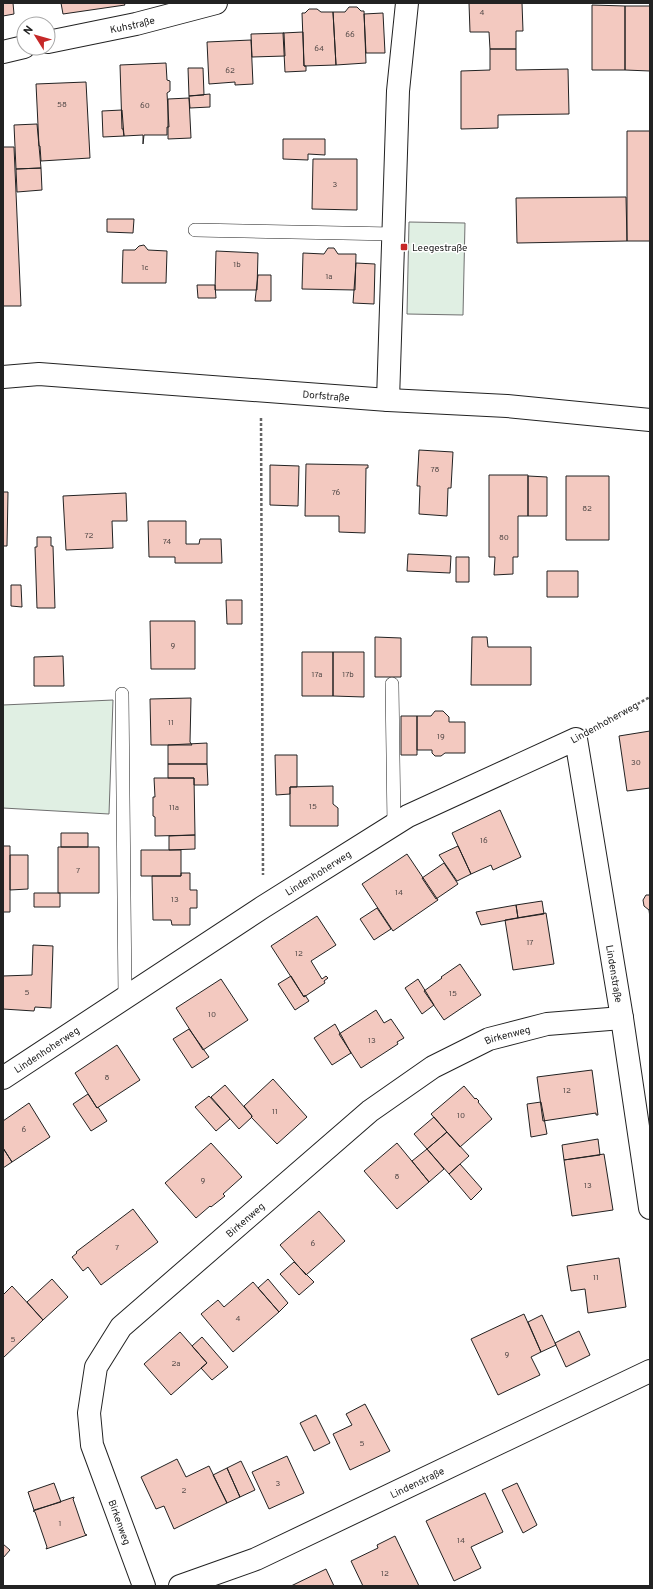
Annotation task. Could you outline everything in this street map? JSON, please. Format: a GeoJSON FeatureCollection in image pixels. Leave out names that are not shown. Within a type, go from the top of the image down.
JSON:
{"type":"FeatureCollection","features":[{"type":"Feature","properties":{"kind":"street","name":"Kuhstraße"},"geometry":{"type":"LineString","coordinates":[[56,40],[136,24],[216,3]]}},
{"type":"Feature","properties":{"kind":"street"},"geometry":{"type":"LineString","coordinates":[[388,400],[398,91],[407,3]]}},
{"type":"Feature","properties":{"kind":"street"},"geometry":{"type":"LineString","coordinates":[[3,52],[16,49]]}},
{"type":"Feature","properties":{"kind":"street","name":"Dorfstraße"},"geometry":{"type":"LineString","coordinates":[[3,377],[38,374],[388,400],[507,406],[650,420]]}},
{"type":"Feature","properties":{"kind":"street","name":"Lindenhoherweg"},"geometry":{"type":"LineString","coordinates":[[3,1078],[263,907],[408,816],[576,739]]}},
{"type":"Feature","properties":{"kind":"street","name":"Lindenstraße"},"geometry":{"type":"LineString","coordinates":[[576,739],[622,1018],[650,1208]]}},
{"type":"Feature","properties":{"kind":"street","name":"Birkenweg"},"geometry":{"type":"LineString","coordinates":[[144,1586],[92,1445],[89,1413],[96,1366],[121,1327],[370,1111],[433,1067],[489,1039],[547,1024],[622,1018]]}},
{"type":"Feature","properties":{"kind":"street","name":"Lindenstraße"},"geometry":{"type":"LineString","coordinates":[[180,1586],[256,1559],[650,1371]]}},
{"type":"Feature","properties":{"kind":"lane"},"geometry":{"type":"LineString","coordinates":[[195,230],[393,234]]}},
{"type":"Feature","properties":{"kind":"lane"},"geometry":{"type":"LineString","coordinates":[[392,684],[394,826]]}},
{"type":"Feature","properties":{"kind":"lane"},"geometry":{"type":"LineString","coordinates":[[122,694],[125,998]]}},
{"type":"Feature","properties":{"kind":"path"},"geometry":{"type":"LineString","coordinates":[[261,390],[263,907]]}},
{"type":"Feature","properties":{"kind":"path","name":"Lindenhoherweg"},"geometry":{"type":"LineString","coordinates":[[576,739],[650,697]]}},
{"type":"Feature","properties":{"kind":"green space"},"geometry":{"type":"Polygon","coordinates":[[[409,222],[465,223],[463,315],[407,314],[409,222]]]}},
{"type":"Feature","properties":{"kind":"green space"},"geometry":{"type":"Polygon","coordinates":[[[113,700],[109,814],[3,808],[3,705],[113,700]]]}},
{"type":"Feature","properties":{"kind":"building"},"geometry":{"type":"Polygon","coordinates":[[[3,3],[13,3],[14,14],[3,16],[3,3]]]}},
{"type":"Feature","properties":{"kind":"building"},"geometry":{"type":"Polygon","coordinates":[[[61,3],[124,3],[125,5],[63,14],[61,3]]]}},
{"type":"Feature","properties":{"kind":"building"},"geometry":{"type":"Polygon","coordinates":[[[469,3],[522,3],[523,31],[516,31],[516,49],[490,49],[489,32],[470,32],[469,3]]]}},
{"type":"Feature","properties":{"kind":"building"},"geometry":{"type":"Polygon","coordinates":[[[592,5],[625,6],[625,70],[592,70],[592,5]]]}},
{"type":"Feature","properties":{"kind":"building"},"geometry":{"type":"Polygon","coordinates":[[[625,6],[650,6],[650,71],[625,70],[625,6]]]}},
{"type":"Feature","properties":{"kind":"building"},"geometry":{"type":"Polygon","coordinates":[[[349,7],[357,7],[361,11],[364,11],[366,63],[336,65],[333,12],[345,12],[349,7]]]}},
{"type":"Feature","properties":{"kind":"building"},"geometry":{"type":"Polygon","coordinates":[[[309,9],[317,9],[321,12],[333,12],[336,65],[304,66],[302,13],[305,13],[309,9]]]}},
{"type":"Feature","properties":{"kind":"building"},"geometry":{"type":"Polygon","coordinates":[[[383,13],[385,53],[366,53],[364,14],[383,13]]]}},
{"type":"Feature","properties":{"kind":"building"},"geometry":{"type":"Polygon","coordinates":[[[303,32],[304,66],[306,66],[306,71],[285,72],[283,33],[303,32]]]}},
{"type":"Feature","properties":{"kind":"building"},"geometry":{"type":"Polygon","coordinates":[[[284,33],[285,56],[252,57],[251,34],[284,33]]]}},
{"type":"Feature","properties":{"kind":"building"},"geometry":{"type":"Polygon","coordinates":[[[251,40],[253,84],[235,85],[235,82],[209,84],[207,42],[251,40]]]}},
{"type":"Feature","properties":{"kind":"building"},"geometry":{"type":"Polygon","coordinates":[[[490,49],[516,49],[516,70],[568,69],[569,114],[498,115],[498,128],[461,129],[461,71],[490,70],[490,49]]]}},
{"type":"Feature","properties":{"kind":"building"},"geometry":{"type":"Polygon","coordinates":[[[166,63],[167,80],[170,81],[170,91],[167,93],[169,127],[167,127],[167,135],[144,135],[143,144],[143,135],[124,136],[122,129],[120,65],[166,63]]]}},
{"type":"Feature","properties":{"kind":"building"},"geometry":{"type":"Polygon","coordinates":[[[188,68],[203,68],[204,95],[189,96],[188,68]]]}},
{"type":"Feature","properties":{"kind":"building"},"geometry":{"type":"Polygon","coordinates":[[[86,82],[90,158],[41,161],[36,84],[86,82]]]}},
{"type":"Feature","properties":{"kind":"building"},"geometry":{"type":"Polygon","coordinates":[[[210,94],[210,107],[190,108],[189,96],[210,94]]]}},
{"type":"Feature","properties":{"kind":"building"},"geometry":{"type":"Polygon","coordinates":[[[189,98],[191,138],[168,139],[168,99],[189,98]]]}},
{"type":"Feature","properties":{"kind":"building"},"geometry":{"type":"Polygon","coordinates":[[[122,110],[124,136],[103,137],[102,111],[122,110]]]}},
{"type":"Feature","properties":{"kind":"building"},"geometry":{"type":"Polygon","coordinates":[[[37,124],[41,168],[16,169],[14,125],[37,124]]]}},
{"type":"Feature","properties":{"kind":"building"},"geometry":{"type":"Polygon","coordinates":[[[627,131],[650,131],[650,241],[627,241],[627,131]]]}},
{"type":"Feature","properties":{"kind":"building"},"geometry":{"type":"Polygon","coordinates":[[[283,139],[325,139],[325,155],[308,154],[308,160],[283,159],[283,139]]]}},
{"type":"Feature","properties":{"kind":"building"},"geometry":{"type":"Polygon","coordinates":[[[3,147],[14,147],[21,306],[3,306],[3,147]]]}},
{"type":"Feature","properties":{"kind":"building"},"geometry":{"type":"Polygon","coordinates":[[[313,159],[357,159],[357,210],[312,209],[313,159]]]}},
{"type":"Feature","properties":{"kind":"building"},"geometry":{"type":"Polygon","coordinates":[[[41,168],[42,190],[17,192],[16,169],[41,168]]]}},
{"type":"Feature","properties":{"kind":"building"},"geometry":{"type":"Polygon","coordinates":[[[626,197],[627,241],[517,243],[516,198],[626,197]]]}},
{"type":"Feature","properties":{"kind":"building"},"geometry":{"type":"Polygon","coordinates":[[[107,219],[134,219],[133,233],[107,232],[107,219]]]}},
{"type":"Feature","properties":{"kind":"building"},"geometry":{"type":"Polygon","coordinates":[[[144,245],[148,250],[167,251],[166,283],[122,283],[123,250],[135,250],[139,246],[144,245]]]}},
{"type":"Feature","properties":{"kind":"building"},"geometry":{"type":"Polygon","coordinates":[[[328,248],[334,248],[338,254],[356,254],[355,290],[302,289],[303,253],[324,254],[328,248]]]}},
{"type":"Feature","properties":{"kind":"building"},"geometry":{"type":"Polygon","coordinates":[[[216,251],[258,253],[257,290],[215,290],[216,251]]]}},
{"type":"Feature","properties":{"kind":"building"},"geometry":{"type":"Polygon","coordinates":[[[356,263],[375,264],[374,304],[353,303],[356,263]]]}},
{"type":"Feature","properties":{"kind":"building"},"geometry":{"type":"Polygon","coordinates":[[[258,275],[271,275],[271,301],[255,301],[258,275]]]}},
{"type":"Feature","properties":{"kind":"building"},"geometry":{"type":"Polygon","coordinates":[[[197,285],[215,285],[216,298],[198,298],[197,285]]]}},
{"type":"Feature","properties":{"kind":"building"},"geometry":{"type":"Polygon","coordinates":[[[419,450],[453,452],[451,488],[448,488],[447,516],[419,514],[420,486],[417,486],[419,450]]]}},
{"type":"Feature","properties":{"kind":"building"},"geometry":{"type":"Polygon","coordinates":[[[306,464],[368,465],[368,468],[366,468],[365,533],[339,532],[339,516],[305,516],[306,464]]]}},
{"type":"Feature","properties":{"kind":"building"},"geometry":{"type":"Polygon","coordinates":[[[270,465],[299,466],[298,506],[270,505],[270,465]]]}},
{"type":"Feature","properties":{"kind":"building"},"geometry":{"type":"Polygon","coordinates":[[[489,475],[528,475],[528,516],[518,516],[518,557],[513,557],[513,574],[494,575],[495,557],[489,557],[489,475]]]}},
{"type":"Feature","properties":{"kind":"building"},"geometry":{"type":"Polygon","coordinates":[[[528,476],[547,477],[547,516],[528,516],[528,476]]]}},
{"type":"Feature","properties":{"kind":"building"},"geometry":{"type":"Polygon","coordinates":[[[566,476],[609,476],[609,540],[566,540],[566,476]]]}},
{"type":"Feature","properties":{"kind":"building"},"geometry":{"type":"Polygon","coordinates":[[[3,492],[8,492],[7,546],[3,546],[3,492]]]}},
{"type":"Feature","properties":{"kind":"building"},"geometry":{"type":"Polygon","coordinates":[[[126,493],[127,521],[112,521],[113,548],[66,550],[63,496],[126,493]]]}},
{"type":"Feature","properties":{"kind":"building"},"geometry":{"type":"Polygon","coordinates":[[[148,521],[186,521],[186,544],[199,544],[200,539],[221,539],[222,563],[175,563],[175,557],[149,557],[148,521]]]}},
{"type":"Feature","properties":{"kind":"building"},"geometry":{"type":"Polygon","coordinates":[[[37,537],[51,537],[51,546],[53,546],[55,608],[37,608],[35,547],[37,547],[37,537]]]}},
{"type":"Feature","properties":{"kind":"building"},"geometry":{"type":"Polygon","coordinates":[[[408,554],[451,556],[450,573],[407,571],[408,554]]]}},
{"type":"Feature","properties":{"kind":"building"},"geometry":{"type":"Polygon","coordinates":[[[456,557],[469,557],[469,582],[456,582],[456,557]]]}},
{"type":"Feature","properties":{"kind":"building"},"geometry":{"type":"Polygon","coordinates":[[[547,571],[578,571],[578,597],[547,597],[547,571]]]}},
{"type":"Feature","properties":{"kind":"building"},"geometry":{"type":"Polygon","coordinates":[[[11,585],[21,585],[22,607],[11,606],[11,585]]]}},
{"type":"Feature","properties":{"kind":"building"},"geometry":{"type":"Polygon","coordinates":[[[226,600],[242,600],[242,624],[227,624],[226,600]]]}},
{"type":"Feature","properties":{"kind":"building"},"geometry":{"type":"Polygon","coordinates":[[[150,621],[195,621],[195,669],[151,669],[150,621]]]}},
{"type":"Feature","properties":{"kind":"building"},"geometry":{"type":"Polygon","coordinates":[[[375,637],[401,638],[401,677],[375,677],[375,637]]]}},
{"type":"Feature","properties":{"kind":"building"},"geometry":{"type":"Polygon","coordinates":[[[472,637],[487,637],[488,647],[531,647],[531,685],[471,685],[472,637]]]}},
{"type":"Feature","properties":{"kind":"building"},"geometry":{"type":"Polygon","coordinates":[[[302,652],[333,652],[333,696],[302,696],[302,652]]]}},
{"type":"Feature","properties":{"kind":"building"},"geometry":{"type":"Polygon","coordinates":[[[333,652],[364,652],[364,697],[333,696],[333,652]]]}},
{"type":"Feature","properties":{"kind":"building"},"geometry":{"type":"Polygon","coordinates":[[[63,656],[64,686],[34,686],[34,657],[63,656]]]}},
{"type":"Feature","properties":{"kind":"building"},"geometry":{"type":"Polygon","coordinates":[[[191,698],[190,742],[192,745],[151,745],[150,699],[191,698]]]}},
{"type":"Feature","properties":{"kind":"building"},"geometry":{"type":"Polygon","coordinates":[[[435,711],[443,711],[449,717],[449,722],[465,722],[465,753],[445,753],[441,756],[435,756],[432,753],[432,750],[417,750],[417,716],[431,716],[435,711]]]}},
{"type":"Feature","properties":{"kind":"building"},"geometry":{"type":"Polygon","coordinates":[[[401,716],[417,716],[417,755],[401,755],[401,716]]]}},
{"type":"Feature","properties":{"kind":"building"},"geometry":{"type":"Polygon","coordinates":[[[650,731],[650,788],[627,791],[619,736],[650,731]]]}},
{"type":"Feature","properties":{"kind":"building"},"geometry":{"type":"Polygon","coordinates":[[[207,743],[207,764],[168,764],[168,745],[207,743]]]}},
{"type":"Feature","properties":{"kind":"building"},"geometry":{"type":"Polygon","coordinates":[[[275,755],[297,755],[297,787],[290,787],[290,794],[276,795],[275,755]]]}},
{"type":"Feature","properties":{"kind":"building"},"geometry":{"type":"Polygon","coordinates":[[[168,764],[207,764],[208,785],[194,785],[194,778],[168,778],[168,764]]]}},
{"type":"Feature","properties":{"kind":"building"},"geometry":{"type":"Polygon","coordinates":[[[154,778],[194,778],[195,835],[155,836],[155,817],[153,816],[153,797],[155,797],[154,778]]]}},
{"type":"Feature","properties":{"kind":"building"},"geometry":{"type":"Polygon","coordinates":[[[333,786],[333,804],[338,808],[338,826],[290,826],[290,787],[333,786]]]}},
{"type":"Feature","properties":{"kind":"building"},"geometry":{"type":"Polygon","coordinates":[[[500,810],[521,857],[493,870],[491,865],[471,874],[452,833],[500,810]]]}},
{"type":"Feature","properties":{"kind":"building"},"geometry":{"type":"Polygon","coordinates":[[[61,833],[88,833],[88,847],[61,847],[61,833]]]}},
{"type":"Feature","properties":{"kind":"building"},"geometry":{"type":"Polygon","coordinates":[[[195,835],[195,849],[169,850],[169,836],[195,835]]]}},
{"type":"Feature","properties":{"kind":"building"},"geometry":{"type":"Polygon","coordinates":[[[3,846],[10,846],[10,912],[3,912],[3,846]]]}},
{"type":"Feature","properties":{"kind":"building"},"geometry":{"type":"Polygon","coordinates":[[[458,846],[471,874],[457,881],[439,855],[458,846]]]}},
{"type":"Feature","properties":{"kind":"building"},"geometry":{"type":"Polygon","coordinates":[[[58,847],[99,847],[99,893],[58,893],[58,847]]]}},
{"type":"Feature","properties":{"kind":"building"},"geometry":{"type":"Polygon","coordinates":[[[141,850],[181,850],[181,876],[141,876],[141,850]]]}},
{"type":"Feature","properties":{"kind":"building"},"geometry":{"type":"Polygon","coordinates":[[[407,854],[438,900],[393,931],[362,884],[407,854]]]}},
{"type":"Feature","properties":{"kind":"building"},"geometry":{"type":"Polygon","coordinates":[[[10,855],[28,855],[28,889],[10,890],[10,855]]]}},
{"type":"Feature","properties":{"kind":"building"},"geometry":{"type":"Polygon","coordinates":[[[444,863],[458,884],[436,899],[422,878],[444,863]]]}},
{"type":"Feature","properties":{"kind":"building"},"geometry":{"type":"Polygon","coordinates":[[[181,873],[190,873],[190,890],[197,890],[197,908],[190,908],[190,925],[172,925],[171,920],[153,920],[152,876],[181,876],[181,873]]]}},
{"type":"Feature","properties":{"kind":"building"},"geometry":{"type":"Polygon","coordinates":[[[34,893],[60,893],[60,907],[34,907],[34,893]]]}},
{"type":"Feature","properties":{"kind":"building"},"geometry":{"type":"Polygon","coordinates":[[[646,895],[650,895],[650,918],[649,910],[644,906],[643,900],[646,895]]]}},
{"type":"Feature","properties":{"kind":"building"},"geometry":{"type":"Polygon","coordinates":[[[542,901],[544,914],[518,918],[516,905],[542,901]]]}},
{"type":"Feature","properties":{"kind":"building"},"geometry":{"type":"Polygon","coordinates":[[[516,905],[518,918],[481,925],[476,912],[516,905]]]}},
{"type":"Feature","properties":{"kind":"building"},"geometry":{"type":"Polygon","coordinates":[[[377,908],[391,929],[374,940],[360,919],[377,908]]]}},
{"type":"Feature","properties":{"kind":"building"},"geometry":{"type":"Polygon","coordinates":[[[546,913],[554,964],[513,970],[505,920],[546,913]]]}},
{"type":"Feature","properties":{"kind":"building"},"geometry":{"type":"Polygon","coordinates":[[[317,916],[336,945],[311,961],[322,979],[326,976],[328,978],[324,981],[325,983],[304,997],[271,946],[317,916]]]}},
{"type":"Feature","properties":{"kind":"building"},"geometry":{"type":"Polygon","coordinates":[[[33,945],[53,946],[51,1008],[35,1007],[34,1011],[3,1009],[3,976],[32,975],[33,945]]]}},
{"type":"Feature","properties":{"kind":"building"},"geometry":{"type":"Polygon","coordinates":[[[460,964],[481,995],[444,1020],[424,991],[460,964]]]}},
{"type":"Feature","properties":{"kind":"building"},"geometry":{"type":"Polygon","coordinates":[[[291,976],[304,997],[305,995],[309,1001],[295,1010],[278,984],[291,976]]]}},
{"type":"Feature","properties":{"kind":"building"},"geometry":{"type":"Polygon","coordinates":[[[221,979],[248,1020],[203,1050],[176,1008],[221,979]]]}},
{"type":"Feature","properties":{"kind":"building"},"geometry":{"type":"Polygon","coordinates":[[[418,979],[434,1005],[422,1014],[405,988],[418,979]]]}},
{"type":"Feature","properties":{"kind":"building"},"geometry":{"type":"Polygon","coordinates":[[[376,1010],[384,1023],[391,1019],[404,1038],[397,1042],[398,1044],[361,1068],[339,1034],[376,1010]]]}},
{"type":"Feature","properties":{"kind":"building"},"geometry":{"type":"Polygon","coordinates":[[[335,1024],[351,1053],[332,1065],[314,1038],[335,1024]]]}},
{"type":"Feature","properties":{"kind":"building"},"geometry":{"type":"Polygon","coordinates":[[[189,1029],[209,1057],[192,1068],[173,1039],[189,1029]]]}},
{"type":"Feature","properties":{"kind":"building"},"geometry":{"type":"Polygon","coordinates":[[[117,1045],[140,1080],[97,1108],[75,1073],[117,1045]]]}},
{"type":"Feature","properties":{"kind":"building"},"geometry":{"type":"Polygon","coordinates":[[[592,1070],[598,1115],[596,1115],[596,1113],[543,1121],[537,1077],[592,1070]]]}},
{"type":"Feature","properties":{"kind":"building"},"geometry":{"type":"Polygon","coordinates":[[[273,1079],[307,1117],[277,1144],[251,1117],[252,1116],[244,1106],[273,1079]]]}},
{"type":"Feature","properties":{"kind":"building"},"geometry":{"type":"Polygon","coordinates":[[[225,1085],[252,1116],[239,1129],[211,1097],[225,1085]]]}},
{"type":"Feature","properties":{"kind":"building"},"geometry":{"type":"Polygon","coordinates":[[[464,1086],[475,1099],[476,1098],[479,1101],[478,1102],[492,1119],[460,1147],[431,1114],[464,1086]]]}},
{"type":"Feature","properties":{"kind":"building"},"geometry":{"type":"Polygon","coordinates":[[[88,1094],[107,1121],[91,1131],[73,1104],[88,1094]]]}},
{"type":"Feature","properties":{"kind":"building"},"geometry":{"type":"Polygon","coordinates":[[[209,1096],[230,1119],[216,1131],[195,1107],[209,1096]]]}},
{"type":"Feature","properties":{"kind":"building"},"geometry":{"type":"Polygon","coordinates":[[[541,1102],[547,1134],[531,1137],[527,1104],[541,1102]]]}},
{"type":"Feature","properties":{"kind":"building"},"geometry":{"type":"Polygon","coordinates":[[[29,1103],[50,1137],[12,1162],[3,1148],[3,1121],[29,1103]]]}},
{"type":"Feature","properties":{"kind":"building"},"geometry":{"type":"Polygon","coordinates":[[[434,1117],[447,1132],[427,1149],[414,1134],[434,1117]]]}},
{"type":"Feature","properties":{"kind":"building"},"geometry":{"type":"Polygon","coordinates":[[[447,1132],[469,1156],[449,1174],[427,1149],[447,1132]]]}},
{"type":"Feature","properties":{"kind":"building"},"geometry":{"type":"Polygon","coordinates":[[[598,1139],[600,1155],[564,1160],[562,1145],[598,1139]]]}},
{"type":"Feature","properties":{"kind":"building"},"geometry":{"type":"Polygon","coordinates":[[[211,1143],[242,1177],[223,1194],[225,1196],[196,1218],[165,1183],[211,1143]]]}},
{"type":"Feature","properties":{"kind":"building"},"geometry":{"type":"Polygon","coordinates":[[[397,1143],[429,1182],[397,1209],[364,1171],[397,1143]]]}},
{"type":"Feature","properties":{"kind":"building"},"geometry":{"type":"Polygon","coordinates":[[[3,1148],[12,1162],[3,1168],[3,1148]]]}},
{"type":"Feature","properties":{"kind":"building"},"geometry":{"type":"Polygon","coordinates":[[[427,1149],[444,1169],[429,1182],[412,1161],[427,1149]]]}},
{"type":"Feature","properties":{"kind":"building"},"geometry":{"type":"Polygon","coordinates":[[[604,1154],[613,1210],[572,1216],[564,1160],[604,1154]]]}},
{"type":"Feature","properties":{"kind":"building"},"geometry":{"type":"Polygon","coordinates":[[[460,1164],[482,1189],[471,1200],[449,1174],[460,1164]]]}},
{"type":"Feature","properties":{"kind":"building"},"geometry":{"type":"Polygon","coordinates":[[[133,1209],[158,1242],[101,1285],[88,1267],[83,1271],[72,1257],[77,1253],[76,1252],[133,1209]]]}},
{"type":"Feature","properties":{"kind":"building"},"geometry":{"type":"Polygon","coordinates":[[[319,1211],[345,1241],[306,1275],[280,1245],[319,1211]]]}},
{"type":"Feature","properties":{"kind":"building"},"geometry":{"type":"Polygon","coordinates":[[[619,1258],[626,1307],[588,1313],[585,1289],[571,1291],[567,1266],[619,1258]]]}},
{"type":"Feature","properties":{"kind":"building"},"geometry":{"type":"Polygon","coordinates":[[[294,1262],[314,1282],[299,1295],[280,1274],[294,1262]]]}},
{"type":"Feature","properties":{"kind":"building"},"geometry":{"type":"Polygon","coordinates":[[[52,1279],[68,1297],[43,1320],[27,1302],[52,1279]]]}},
{"type":"Feature","properties":{"kind":"building"},"geometry":{"type":"Polygon","coordinates":[[[268,1279],[288,1303],[279,1312],[258,1288],[268,1279]]]}},
{"type":"Feature","properties":{"kind":"building"},"geometry":{"type":"Polygon","coordinates":[[[253,1282],[279,1312],[233,1352],[201,1314],[218,1300],[224,1307],[253,1282]]]}},
{"type":"Feature","properties":{"kind":"building"},"geometry":{"type":"Polygon","coordinates":[[[12,1286],[43,1320],[3,1358],[3,1295],[12,1286]]]}},
{"type":"Feature","properties":{"kind":"building"},"geometry":{"type":"Polygon","coordinates":[[[524,1314],[541,1352],[531,1357],[540,1375],[498,1395],[471,1339],[524,1314]]]}},
{"type":"Feature","properties":{"kind":"building"},"geometry":{"type":"Polygon","coordinates":[[[542,1315],[556,1345],[541,1352],[528,1322],[542,1315]]]}},
{"type":"Feature","properties":{"kind":"building"},"geometry":{"type":"Polygon","coordinates":[[[579,1331],[590,1355],[566,1367],[555,1343],[579,1331]]]}},
{"type":"Feature","properties":{"kind":"building"},"geometry":{"type":"Polygon","coordinates":[[[180,1332],[207,1363],[171,1395],[144,1364],[180,1332]]]}},
{"type":"Feature","properties":{"kind":"building"},"geometry":{"type":"Polygon","coordinates":[[[202,1337],[228,1367],[212,1380],[201,1368],[207,1363],[192,1346],[202,1337]]]}},
{"type":"Feature","properties":{"kind":"building"},"geometry":{"type":"Polygon","coordinates":[[[365,1404],[390,1451],[350,1470],[333,1434],[352,1425],[346,1414],[365,1404]]]}},
{"type":"Feature","properties":{"kind":"building"},"geometry":{"type":"Polygon","coordinates":[[[316,1415],[330,1443],[314,1451],[300,1423],[316,1415]]]}},
{"type":"Feature","properties":{"kind":"building"},"geometry":{"type":"Polygon","coordinates":[[[287,1456],[304,1493],[269,1509],[252,1472],[287,1456]]]}},
{"type":"Feature","properties":{"kind":"building"},"geometry":{"type":"Polygon","coordinates":[[[177,1459],[186,1477],[209,1466],[227,1503],[174,1529],[164,1506],[156,1509],[141,1477],[177,1459]]]}},
{"type":"Feature","properties":{"kind":"building"},"geometry":{"type":"Polygon","coordinates":[[[241,1461],[255,1490],[240,1497],[227,1468],[241,1461]]]}},
{"type":"Feature","properties":{"kind":"building"},"geometry":{"type":"Polygon","coordinates":[[[227,1468],[240,1497],[227,1503],[213,1475],[227,1468]]]}},
{"type":"Feature","properties":{"kind":"building"},"geometry":{"type":"Polygon","coordinates":[[[54,1483],[61,1502],[34,1510],[28,1492],[54,1483]]]}},
{"type":"Feature","properties":{"kind":"building"},"geometry":{"type":"Polygon","coordinates":[[[517,1483],[537,1525],[523,1533],[502,1490],[517,1483]]]}},
{"type":"Feature","properties":{"kind":"building"},"geometry":{"type":"Polygon","coordinates":[[[485,1493],[503,1532],[471,1547],[481,1568],[454,1581],[426,1521],[485,1493]]]}},
{"type":"Feature","properties":{"kind":"building"},"geometry":{"type":"Polygon","coordinates":[[[74,1497],[73,1499],[85,1534],[87,1535],[46,1549],[47,1547],[35,1512],[33,1511],[74,1497]]]}},
{"type":"Feature","properties":{"kind":"building"},"geometry":{"type":"Polygon","coordinates":[[[395,1536],[419,1586],[363,1586],[351,1561],[378,1548],[377,1545],[395,1536]]]}},
{"type":"Feature","properties":{"kind":"building"},"geometry":{"type":"Polygon","coordinates":[[[3,1544],[10,1550],[3,1558],[3,1544]]]}},
{"type":"Feature","properties":{"kind":"building"},"geometry":{"type":"Polygon","coordinates":[[[326,1569],[334,1586],[291,1586],[326,1569]]]}},
{"type":"Feature","properties":{"kind":"place","name":"Leegestraße"},"geometry":{"type":"Point","coordinates":[404,247]}}]}
